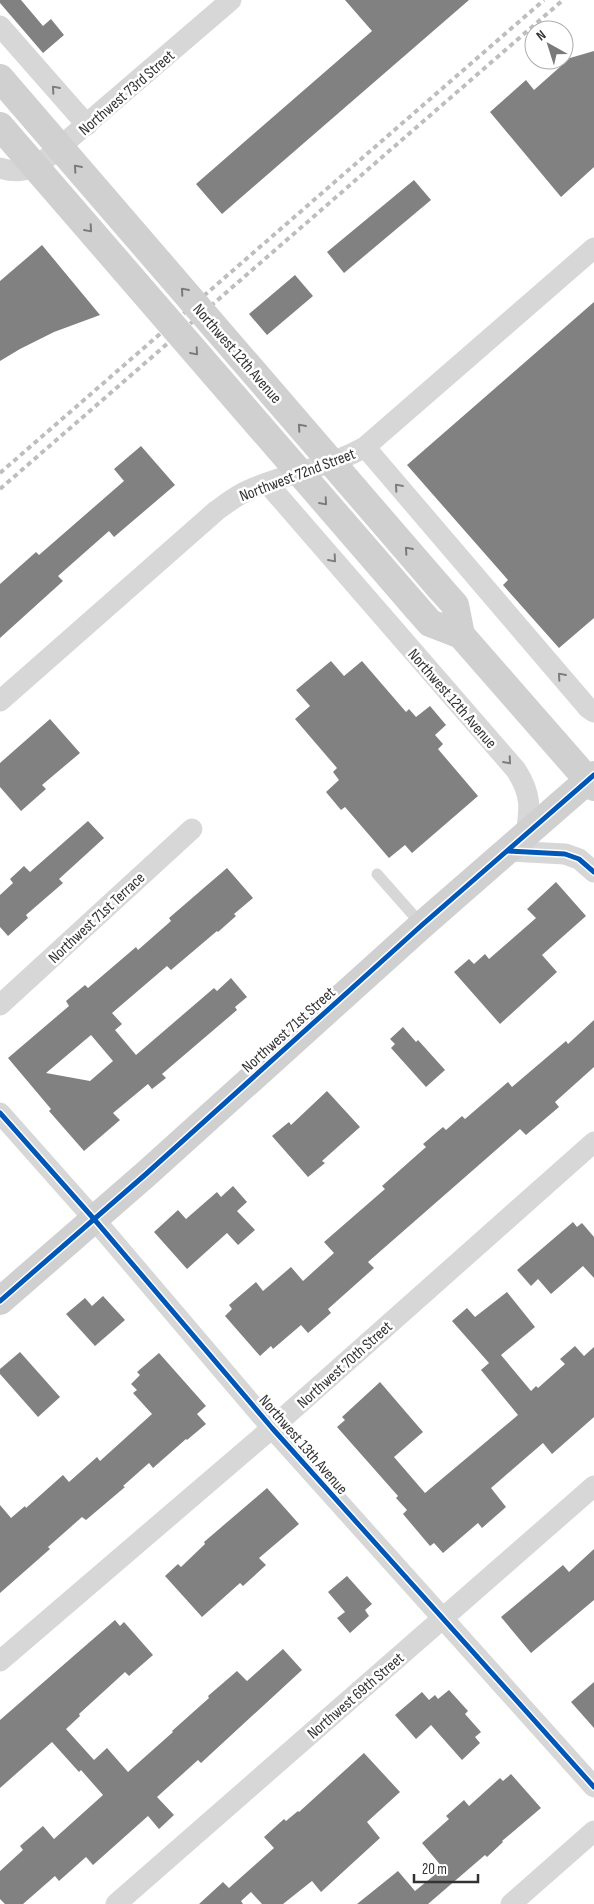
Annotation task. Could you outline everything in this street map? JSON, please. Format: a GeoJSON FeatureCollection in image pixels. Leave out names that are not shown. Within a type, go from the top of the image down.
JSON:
{"type":"FeatureCollection","features":[{"type":"Feature","properties":{"kind":"main road","name":"Northwest 12th Avenue"},"geometry":{"type":"LineString","coordinates":[[0,78],[455,605],[461,635]]}},
{"type":"Feature","properties":{"kind":"main road","name":"Northwest 12th Avenue"},"geometry":{"type":"LineString","coordinates":[[0,126],[430,624],[461,635],[592,781]]}},
{"type":"Feature","properties":{"kind":"main road","name":"Northwest 71st Street"},"geometry":{"type":"LineString","coordinates":[[0,1301],[422,925],[592,781]]}},
{"type":"Feature","properties":{"kind":"street","name":"Northwest 73rd Street"},"geometry":{"type":"LineString","coordinates":[[7,170],[27,170],[40,164],[231,0]]}},
{"type":"Feature","properties":{"kind":"street"},"geometry":{"type":"LineString","coordinates":[[0,26],[87,125]]}},
{"type":"Feature","properties":{"kind":"street","name":"Northwest 72nd Street"},"geometry":{"type":"LineString","coordinates":[[0,701],[216,510],[247,490],[327,465],[348,457],[365,447],[594,248]]}},
{"type":"Feature","properties":{"kind":"street"},"geometry":{"type":"LineString","coordinates":[[365,447],[588,708],[594,712]]}},
{"type":"Feature","properties":{"kind":"street","name":"Northwest 12th Avenue"},"geometry":{"type":"LineString","coordinates":[[267,483],[516,770],[522,780],[530,807],[517,843]]}},
{"type":"Feature","properties":{"kind":"street","name":"Northwest 71st Terrace"},"geometry":{"type":"LineString","coordinates":[[0,1005],[192,829]]}},
{"type":"Feature","properties":{"kind":"street"},"geometry":{"type":"LineString","coordinates":[[517,843],[565,854],[578,859],[594,872]]}},
{"type":"Feature","properties":{"kind":"street","name":"Northwest 13th Avenue"},"geometry":{"type":"LineString","coordinates":[[0,1113],[94,1219],[272,1428],[594,1787]]}},
{"type":"Feature","properties":{"kind":"street","name":"Northwest 70th Street"},"geometry":{"type":"LineString","coordinates":[[0,1661],[272,1428],[594,1142]]}},
{"type":"Feature","properties":{"kind":"street","name":"Northwest 69th Street"},"geometry":{"type":"LineString","coordinates":[[116,1904],[594,1486]]}},
{"type":"Feature","properties":{"kind":"street"},"geometry":{"type":"LineString","coordinates":[[511,1904],[594,1831]]}},
{"type":"Feature","properties":{"kind":"lane"},"geometry":{"type":"LineString","coordinates":[[377,874],[422,925]]}},
{"type":"Feature","properties":{"kind":"building"},"geometry":{"type":"Polygon","coordinates":[[[0,0],[21,0],[43,26],[51,19],[64,35],[43,53],[0,3],[0,0]]]}},
{"type":"Feature","properties":{"kind":"building"},"geometry":{"type":"Polygon","coordinates":[[[345,0],[469,0],[222,214],[196,184],[372,31],[345,0]]]}},
{"type":"Feature","properties":{"kind":"building"},"geometry":{"type":"Polygon","coordinates":[[[594,51],[594,167],[561,197],[490,112],[526,80],[534,90],[556,70],[574,70],[574,57],[594,51]]]}},
{"type":"Feature","properties":{"kind":"building"},"geometry":{"type":"Polygon","coordinates":[[[414,180],[431,200],[344,273],[327,252],[414,180]]]}},
{"type":"Feature","properties":{"kind":"building"},"geometry":{"type":"Polygon","coordinates":[[[42,245],[100,315],[54,332],[0,361],[0,281],[42,245]]]}},
{"type":"Feature","properties":{"kind":"building"},"geometry":{"type":"Polygon","coordinates":[[[295,275],[313,296],[267,335],[249,314],[295,275]]]}},
{"type":"Feature","properties":{"kind":"building"},"geometry":{"type":"Polygon","coordinates":[[[594,302],[594,618],[559,648],[503,585],[508,580],[407,465],[594,302]]]}},
{"type":"Feature","properties":{"kind":"building"},"geometry":{"type":"Polygon","coordinates":[[[141,446],[175,485],[114,537],[109,531],[58,576],[63,581],[0,638],[0,584],[36,552],[39,555],[124,481],[114,469],[141,446]]]}},
{"type":"Feature","properties":{"kind":"building"},"geometry":{"type":"Polygon","coordinates":[[[331,661],[344,676],[362,661],[406,712],[409,709],[416,717],[430,706],[446,725],[435,735],[443,744],[438,749],[478,796],[412,853],[405,845],[389,858],[345,807],[341,810],[326,792],[339,780],[333,772],[337,768],[295,719],[310,706],[296,690],[331,661]]]}},
{"type":"Feature","properties":{"kind":"building"},"geometry":{"type":"Polygon","coordinates":[[[50,719],[80,753],[42,785],[46,789],[21,811],[0,787],[0,763],[50,719]]]}},
{"type":"Feature","properties":{"kind":"building"},"geometry":{"type":"Polygon","coordinates":[[[88,821],[104,838],[59,879],[63,883],[26,915],[28,918],[8,936],[0,927],[0,895],[13,883],[10,879],[24,866],[30,872],[88,821]]]}},
{"type":"Feature","properties":{"kind":"building"},"geometry":{"type":"Polygon","coordinates":[[[227,868],[253,898],[234,914],[236,916],[218,932],[171,970],[167,966],[112,1013],[122,1024],[115,1030],[136,1055],[214,988],[217,991],[231,978],[247,997],[235,1007],[237,1010],[162,1074],[166,1078],[152,1089],[148,1084],[113,1113],[120,1120],[84,1151],[49,1111],[51,1109],[8,1058],[69,1006],[66,1001],[85,985],[88,988],[136,947],[138,950],[171,921],[169,918],[227,868]],[[91,1035],[46,1073],[90,1081],[113,1061],[91,1035]]]}},
{"type":"Feature","properties":{"kind":"building"},"geometry":{"type":"Polygon","coordinates":[[[556,882],[586,916],[542,955],[557,972],[500,1024],[454,972],[469,959],[474,964],[485,954],[489,959],[536,918],[527,909],[556,882]]]}},
{"type":"Feature","properties":{"kind":"building"},"geometry":{"type":"Polygon","coordinates":[[[594,1020],[594,1067],[555,1102],[559,1107],[526,1135],[520,1129],[368,1262],[374,1268],[328,1309],[331,1313],[308,1333],[301,1325],[273,1349],[271,1346],[260,1356],[225,1316],[232,1309],[229,1305],[256,1282],[263,1291],[291,1267],[303,1281],[334,1253],[324,1242],[385,1189],[382,1186],[426,1147],[423,1144],[443,1127],[446,1130],[462,1116],[465,1119],[508,1082],[512,1087],[566,1041],[568,1044],[594,1020]]]}},
{"type":"Feature","properties":{"kind":"building"},"geometry":{"type":"Polygon","coordinates":[[[403,1027],[416,1042],[418,1040],[445,1070],[426,1087],[391,1048],[395,1044],[390,1039],[403,1027]]]}},
{"type":"Feature","properties":{"kind":"building"},"geometry":{"type":"Polygon","coordinates":[[[327,1091],[360,1127],[322,1161],[325,1163],[308,1177],[272,1136],[289,1122],[291,1125],[327,1091]]]}},
{"type":"Feature","properties":{"kind":"building"},"geometry":{"type":"Polygon","coordinates":[[[233,1186],[247,1202],[237,1211],[255,1230],[238,1245],[227,1233],[187,1269],[154,1232],[178,1210],[186,1219],[217,1192],[221,1197],[233,1186]]]}},
{"type":"Feature","properties":{"kind":"building"},"geometry":{"type":"Polygon","coordinates":[[[573,1222],[577,1227],[582,1223],[594,1237],[594,1278],[583,1266],[551,1294],[538,1279],[531,1286],[517,1270],[573,1222]]]}},
{"type":"Feature","properties":{"kind":"building"},"geometry":{"type":"Polygon","coordinates":[[[507,1292],[535,1327],[501,1355],[531,1391],[536,1386],[538,1388],[565,1364],[560,1359],[575,1346],[584,1356],[594,1347],[594,1417],[552,1454],[543,1443],[491,1488],[506,1507],[482,1528],[478,1523],[443,1553],[434,1543],[430,1546],[403,1514],[407,1510],[396,1498],[398,1496],[337,1427],[345,1420],[342,1417],[380,1382],[423,1432],[394,1457],[425,1493],[518,1415],[481,1370],[489,1363],[452,1321],[467,1308],[475,1317],[507,1292]]]}},
{"type":"Feature","properties":{"kind":"building"},"geometry":{"type":"Polygon","coordinates":[[[103,1296],[125,1320],[95,1346],[66,1314],[85,1298],[92,1306],[103,1296]]]}},
{"type":"Feature","properties":{"kind":"building"},"geometry":{"type":"Polygon","coordinates":[[[20,1352],[60,1397],[38,1417],[0,1374],[0,1369],[20,1352]]]}},
{"type":"Feature","properties":{"kind":"building"},"geometry":{"type":"Polygon","coordinates":[[[159,1353],[206,1406],[197,1414],[206,1424],[153,1468],[149,1463],[123,1486],[125,1487],[86,1520],[82,1517],[48,1547],[50,1549],[0,1593],[0,1505],[11,1518],[25,1506],[26,1508],[63,1475],[69,1482],[97,1457],[100,1461],[152,1414],[133,1393],[137,1390],[131,1384],[140,1375],[137,1372],[159,1353]]]}},
{"type":"Feature","properties":{"kind":"building"},"geometry":{"type":"Polygon","coordinates":[[[267,1488],[299,1524],[259,1558],[266,1565],[243,1586],[240,1583],[202,1617],[165,1576],[178,1564],[181,1567],[205,1544],[204,1542],[267,1488]]]}},
{"type":"Feature","properties":{"kind":"building"},"geometry":{"type":"Polygon","coordinates":[[[594,1549],[594,1600],[531,1653],[501,1617],[563,1565],[569,1572],[594,1549]]]}},
{"type":"Feature","properties":{"kind":"building"},"geometry":{"type":"Polygon","coordinates":[[[347,1576],[372,1604],[365,1610],[369,1616],[350,1633],[337,1618],[345,1612],[328,1592],[347,1576]]]}},
{"type":"Feature","properties":{"kind":"building"},"geometry":{"type":"Polygon","coordinates":[[[115,1620],[120,1626],[124,1622],[153,1655],[129,1676],[125,1672],[79,1714],[80,1716],[66,1729],[94,1760],[107,1748],[128,1772],[237,1671],[247,1681],[283,1649],[302,1670],[201,1763],[198,1760],[157,1797],[174,1815],[159,1829],[148,1816],[93,1865],[86,1857],[59,1881],[55,1876],[23,1904],[5,1904],[0,1899],[0,1871],[23,1850],[20,1846],[43,1826],[54,1839],[103,1795],[52,1742],[0,1788],[0,1720],[115,1620]]]}},
{"type":"Feature","properties":{"kind":"building"},"geometry":{"type":"Polygon","coordinates":[[[594,1682],[594,1728],[571,1702],[594,1682]]]}},
{"type":"Feature","properties":{"kind":"building"},"geometry":{"type":"Polygon","coordinates":[[[449,1690],[468,1711],[465,1714],[481,1732],[475,1737],[480,1743],[462,1760],[431,1725],[416,1739],[395,1715],[422,1692],[429,1700],[435,1695],[438,1699],[449,1690]]]}},
{"type":"Feature","properties":{"kind":"building"},"geometry":{"type":"Polygon","coordinates":[[[364,1753],[400,1792],[367,1822],[380,1838],[321,1892],[312,1881],[283,1904],[262,1904],[251,1892],[241,1901],[243,1904],[199,1904],[223,1882],[229,1888],[274,1848],[264,1837],[284,1819],[286,1821],[299,1812],[364,1753]]]}},
{"type":"Feature","properties":{"kind":"building"},"geometry":{"type":"Polygon","coordinates":[[[511,1774],[541,1808],[502,1841],[487,1857],[485,1855],[428,1904],[357,1904],[398,1871],[415,1891],[443,1868],[422,1843],[449,1819],[446,1816],[464,1800],[469,1806],[500,1778],[503,1781],[511,1774]]]}},
{"type":"Feature","properties":{"kind":"railway"},"geometry":{"type":"LineString","coordinates":[[0,473],[544,0]]}},
{"type":"Feature","properties":{"kind":"railway"},"geometry":{"type":"LineString","coordinates":[[0,489],[563,0]]}},
{"type":"Feature","properties":{"kind":"cycle path"},"geometry":{"type":"LineString","coordinates":[[0,1301],[146,1174],[422,925],[594,775]]}},
{"type":"Feature","properties":{"kind":"cycle path"},"geometry":{"type":"LineString","coordinates":[[508,851],[565,854],[579,859],[594,872]]}},
{"type":"Feature","properties":{"kind":"cycle path"},"geometry":{"type":"LineString","coordinates":[[0,1113],[94,1219],[272,1428],[594,1787]]}}]}
